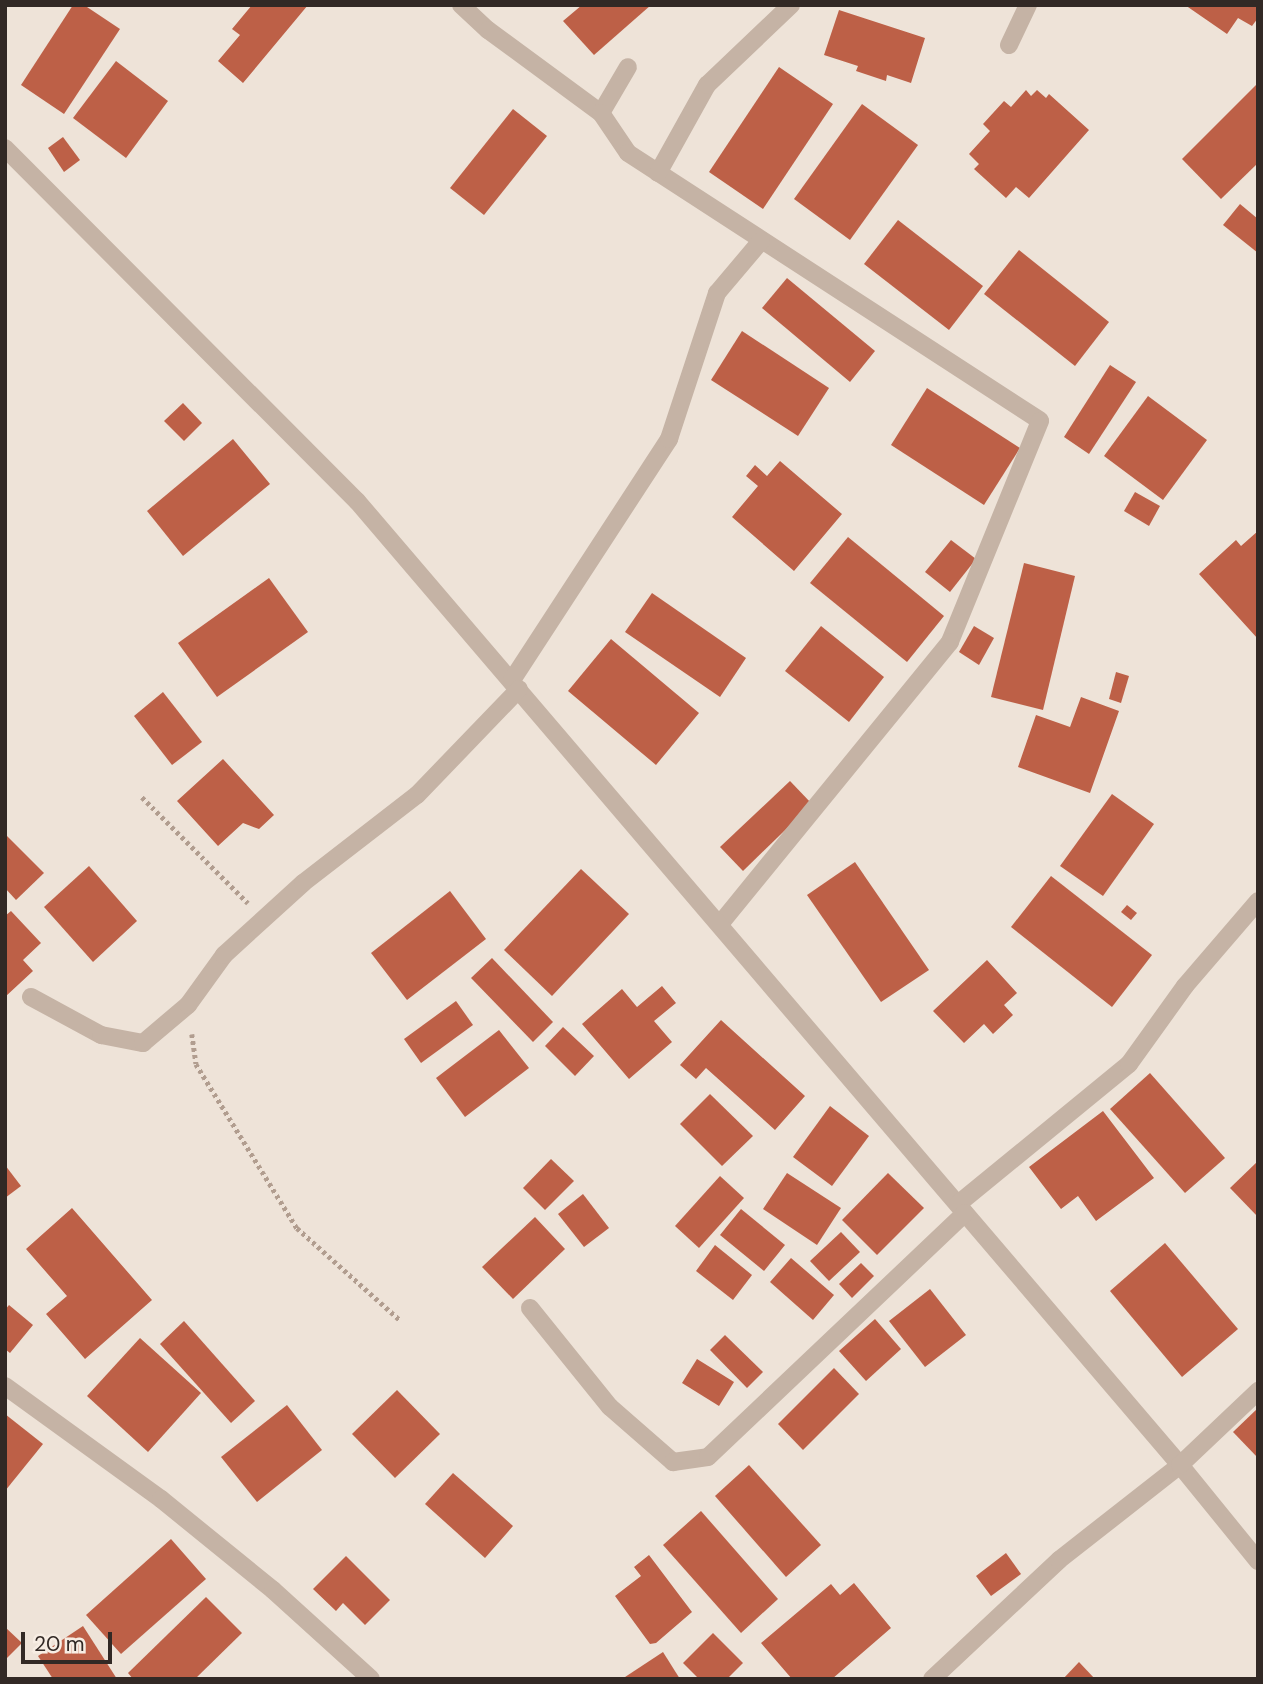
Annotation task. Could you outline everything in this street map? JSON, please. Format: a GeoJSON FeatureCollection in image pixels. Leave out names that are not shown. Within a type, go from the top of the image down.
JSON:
{"type":"FeatureCollection","features":[{"type":"Feature","properties":{"kind":"street"},"geometry":{"type":"LineString","coordinates":[[461,5],[488,30],[601,113],[628,153],[1040,421],[950,642],[720,924]]}},
{"type":"Feature","properties":{"kind":"street"},"geometry":{"type":"LineString","coordinates":[[658,173],[707,85],[791,5]]}},
{"type":"Feature","properties":{"kind":"street"},"geometry":{"type":"LineString","coordinates":[[1009,45],[1028,5]]}},
{"type":"Feature","properties":{"kind":"street"},"geometry":{"type":"LineString","coordinates":[[601,113],[628,67]]}},
{"type":"Feature","properties":{"kind":"street"},"geometry":{"type":"LineString","coordinates":[[5,148],[357,501],[1180,1465],[1258,1561]]}},
{"type":"Feature","properties":{"kind":"street"},"geometry":{"type":"LineString","coordinates":[[31,997],[101,1035],[143,1043],[188,1005],[224,955],[263,919],[303,883],[417,796],[515,685],[669,439],[717,293],[761,241]]}},
{"type":"Feature","properties":{"kind":"street"},"geometry":{"type":"LineString","coordinates":[[530,1308],[610,1407],[673,1462],[708,1457],[962,1209],[1129,1064],[1185,986],[1258,901]]}},
{"type":"Feature","properties":{"kind":"street"},"geometry":{"type":"LineString","coordinates":[[5,1386],[161,1499],[273,1590],[371,1679]]}},
{"type":"Feature","properties":{"kind":"street"},"geometry":{"type":"LineString","coordinates":[[932,1679],[1059,1560],[1180,1465],[1258,1391]]}},
{"type":"Feature","properties":{"kind":"path"},"geometry":{"type":"LineString","coordinates":[[142,797],[263,919]]}},
{"type":"Feature","properties":{"kind":"path"},"geometry":{"type":"LineString","coordinates":[[188,1005],[196,1064],[297,1228],[400,1320]]}},
{"type":"Feature","properties":{"kind":"building"},"geometry":{"type":"Polygon","coordinates":[[[73,5],[84,5],[120,29],[64,114],[21,85],[73,5]]]}},
{"type":"Feature","properties":{"kind":"building"},"geometry":{"type":"Polygon","coordinates":[[[252,5],[308,5],[243,83],[218,61],[240,35],[232,29],[252,5]]]}},
{"type":"Feature","properties":{"kind":"building"},"geometry":{"type":"Polygon","coordinates":[[[582,5],[651,5],[594,55],[563,21],[582,5]]]}},
{"type":"Feature","properties":{"kind":"building"},"geometry":{"type":"Polygon","coordinates":[[[1185,5],[1258,5],[1258,18],[1252,26],[1238,18],[1227,34],[1185,5]]]}},
{"type":"Feature","properties":{"kind":"building"},"geometry":{"type":"Polygon","coordinates":[[[839,10],[925,38],[911,83],[887,75],[886,81],[856,71],[858,66],[824,55],[839,10]]]}},
{"type":"Feature","properties":{"kind":"building"},"geometry":{"type":"Polygon","coordinates":[[[116,61],[168,101],[126,158],[73,118],[116,61]]]}},
{"type":"Feature","properties":{"kind":"building"},"geometry":{"type":"Polygon","coordinates":[[[779,67],[833,104],[763,209],[709,172],[779,67]]]}},
{"type":"Feature","properties":{"kind":"building"},"geometry":{"type":"Polygon","coordinates":[[[1258,83],[1258,163],[1221,199],[1182,159],[1258,83]]]}},
{"type":"Feature","properties":{"kind":"building"},"geometry":{"type":"Polygon","coordinates":[[[1026,90],[1031,96],[1037,90],[1046,98],[1049,94],[1089,130],[1029,198],[1016,187],[1006,198],[974,169],[979,164],[969,154],[990,131],[983,124],[1004,101],[1011,107],[1026,90]]]}},
{"type":"Feature","properties":{"kind":"building"},"geometry":{"type":"Polygon","coordinates":[[[862,104],[918,145],[850,240],[794,199],[862,104]]]}},
{"type":"Feature","properties":{"kind":"building"},"geometry":{"type":"Polygon","coordinates":[[[513,109],[547,136],[484,215],[450,188],[513,109]]]}},
{"type":"Feature","properties":{"kind":"building"},"geometry":{"type":"Polygon","coordinates":[[[63,137],[80,160],[64,172],[48,148],[63,137]]]}},
{"type":"Feature","properties":{"kind":"building"},"geometry":{"type":"Polygon","coordinates":[[[1240,204],[1258,219],[1258,253],[1223,225],[1240,204]]]}},
{"type":"Feature","properties":{"kind":"building"},"geometry":{"type":"Polygon","coordinates":[[[898,220],[983,286],[949,330],[864,264],[898,220]]]}},
{"type":"Feature","properties":{"kind":"building"},"geometry":{"type":"Polygon","coordinates":[[[1019,250],[1109,322],[1075,366],[984,294],[1019,250]]]}},
{"type":"Feature","properties":{"kind":"building"},"geometry":{"type":"Polygon","coordinates":[[[787,278],[875,351],[850,382],[762,308],[787,278]]]}},
{"type":"Feature","properties":{"kind":"building"},"geometry":{"type":"Polygon","coordinates":[[[742,331],[829,388],[798,436],[711,380],[742,331]]]}},
{"type":"Feature","properties":{"kind":"building"},"geometry":{"type":"Polygon","coordinates":[[[1110,365],[1136,382],[1089,454],[1064,437],[1110,365]]]}},
{"type":"Feature","properties":{"kind":"building"},"geometry":{"type":"Polygon","coordinates":[[[927,388],[1020,448],[984,505],[891,445],[927,388]]]}},
{"type":"Feature","properties":{"kind":"building"},"geometry":{"type":"Polygon","coordinates":[[[1148,396],[1207,440],[1163,500],[1104,456],[1148,396]]]}},
{"type":"Feature","properties":{"kind":"building"},"geometry":{"type":"Polygon","coordinates":[[[183,403],[202,423],[184,441],[164,421],[183,403]]]}},
{"type":"Feature","properties":{"kind":"building"},"geometry":{"type":"Polygon","coordinates":[[[233,439],[270,484],[183,556],[147,511],[233,439]]]}},
{"type":"Feature","properties":{"kind":"building"},"geometry":{"type":"Polygon","coordinates":[[[780,461],[842,514],[794,571],[732,517],[758,486],[746,476],[755,465],[767,476],[780,461]]]}},
{"type":"Feature","properties":{"kind":"building"},"geometry":{"type":"Polygon","coordinates":[[[1135,492],[1160,506],[1149,526],[1124,511],[1135,492]]]}},
{"type":"Feature","properties":{"kind":"building"},"geometry":{"type":"Polygon","coordinates":[[[1258,531],[1258,639],[1199,574],[1236,540],[1241,546],[1258,531]]]}},
{"type":"Feature","properties":{"kind":"building"},"geometry":{"type":"Polygon","coordinates":[[[848,537],[944,616],[907,662],[810,583],[848,537]]]}},
{"type":"Feature","properties":{"kind":"building"},"geometry":{"type":"Polygon","coordinates":[[[951,540],[976,559],[950,592],[925,572],[951,540]]]}},
{"type":"Feature","properties":{"kind":"building"},"geometry":{"type":"Polygon","coordinates":[[[1024,563],[1075,576],[1043,710],[991,697],[1024,563]]]}},
{"type":"Feature","properties":{"kind":"building"},"geometry":{"type":"Polygon","coordinates":[[[269,578],[308,632],[217,697],[178,643],[269,578]]]}},
{"type":"Feature","properties":{"kind":"building"},"geometry":{"type":"Polygon","coordinates":[[[652,593],[746,658],[720,697],[625,632],[652,593]]]}},
{"type":"Feature","properties":{"kind":"building"},"geometry":{"type":"Polygon","coordinates":[[[821,626],[884,677],[849,722],[785,671],[821,626]]]}},
{"type":"Feature","properties":{"kind":"building"},"geometry":{"type":"Polygon","coordinates":[[[974,626],[994,638],[979,665],[959,652],[974,626]]]}},
{"type":"Feature","properties":{"kind":"building"},"geometry":{"type":"Polygon","coordinates":[[[611,639],[699,713],[656,765],[568,691],[611,639]]]}},
{"type":"Feature","properties":{"kind":"building"},"geometry":{"type":"Polygon","coordinates":[[[1116,672],[1129,676],[1121,703],[1109,699],[1116,672]]]}},
{"type":"Feature","properties":{"kind":"building"},"geometry":{"type":"Polygon","coordinates":[[[163,692],[202,742],[172,765],[134,716],[163,692]]]}},
{"type":"Feature","properties":{"kind":"building"},"geometry":{"type":"Polygon","coordinates":[[[1081,697],[1119,711],[1090,793],[1018,767],[1036,715],[1070,727],[1081,697]]]}},
{"type":"Feature","properties":{"kind":"building"},"geometry":{"type":"Polygon","coordinates":[[[223,759],[274,815],[259,829],[243,823],[218,846],[177,801],[223,759]]]}},
{"type":"Feature","properties":{"kind":"building"},"geometry":{"type":"Polygon","coordinates":[[[790,781],[812,804],[743,871],[720,847],[790,781]]]}},
{"type":"Feature","properties":{"kind":"building"},"geometry":{"type":"Polygon","coordinates":[[[1112,794],[1154,824],[1103,896],[1060,866],[1112,794]]]}},
{"type":"Feature","properties":{"kind":"building"},"geometry":{"type":"Polygon","coordinates":[[[5,834],[44,873],[16,900],[5,888],[5,834]]]}},
{"type":"Feature","properties":{"kind":"building"},"geometry":{"type":"Polygon","coordinates":[[[855,862],[929,970],[881,1002],[807,895],[855,862]]]}},
{"type":"Feature","properties":{"kind":"building"},"geometry":{"type":"Polygon","coordinates":[[[89,866],[137,921],[93,962],[44,907],[89,866]]]}},
{"type":"Feature","properties":{"kind":"building"},"geometry":{"type":"Polygon","coordinates":[[[581,869],[629,914],[552,996],[504,950],[581,869]]]}},
{"type":"Feature","properties":{"kind":"building"},"geometry":{"type":"Polygon","coordinates":[[[1051,876],[1152,955],[1112,1007],[1011,927],[1051,876]]]}},
{"type":"Feature","properties":{"kind":"building"},"geometry":{"type":"Polygon","coordinates":[[[450,891],[486,939],[407,1000],[371,953],[450,891]]]}},
{"type":"Feature","properties":{"kind":"building"},"geometry":{"type":"Polygon","coordinates":[[[1127,905],[1137,913],[1131,920],[1121,912],[1127,905]]]}},
{"type":"Feature","properties":{"kind":"building"},"geometry":{"type":"Polygon","coordinates":[[[11,911],[41,943],[23,960],[33,971],[5,997],[5,916],[11,911]]]}},
{"type":"Feature","properties":{"kind":"building"},"geometry":{"type":"Polygon","coordinates":[[[492,958],[553,1022],[533,1042],[471,978],[492,958]]]}},
{"type":"Feature","properties":{"kind":"building"},"geometry":{"type":"Polygon","coordinates":[[[987,960],[1017,993],[1004,1005],[1013,1015],[993,1034],[984,1024],[964,1043],[933,1011],[987,960]]]}},
{"type":"Feature","properties":{"kind":"building"},"geometry":{"type":"Polygon","coordinates":[[[662,986],[676,1003],[654,1021],[672,1042],[629,1079],[582,1024],[622,989],[637,1007],[662,986]]]}},
{"type":"Feature","properties":{"kind":"building"},"geometry":{"type":"Polygon","coordinates":[[[456,1001],[473,1025],[421,1063],[404,1039],[456,1001]]]}},
{"type":"Feature","properties":{"kind":"building"},"geometry":{"type":"Polygon","coordinates":[[[721,1020],[805,1096],[775,1130],[706,1068],[696,1079],[680,1065],[721,1020]]]}},
{"type":"Feature","properties":{"kind":"building"},"geometry":{"type":"Polygon","coordinates":[[[563,1027],[594,1056],[575,1076],[545,1046],[563,1027]]]}},
{"type":"Feature","properties":{"kind":"building"},"geometry":{"type":"Polygon","coordinates":[[[499,1030],[529,1068],[465,1117],[436,1078],[499,1030]]]}},
{"type":"Feature","properties":{"kind":"building"},"geometry":{"type":"Polygon","coordinates":[[[1150,1073],[1225,1158],[1185,1193],[1110,1109],[1150,1073]]]}},
{"type":"Feature","properties":{"kind":"building"},"geometry":{"type":"Polygon","coordinates":[[[710,1094],[753,1136],[722,1166],[680,1124],[710,1094]]]}},
{"type":"Feature","properties":{"kind":"building"},"geometry":{"type":"Polygon","coordinates":[[[830,1106],[869,1136],[832,1186],[793,1157],[830,1106]]]}},
{"type":"Feature","properties":{"kind":"building"},"geometry":{"type":"Polygon","coordinates":[[[1103,1111],[1154,1178],[1096,1221],[1078,1196],[1061,1209],[1029,1167],[1103,1111]]]}},
{"type":"Feature","properties":{"kind":"building"},"geometry":{"type":"Polygon","coordinates":[[[551,1159],[574,1181],[545,1210],[523,1188],[551,1159]]]}},
{"type":"Feature","properties":{"kind":"building"},"geometry":{"type":"Polygon","coordinates":[[[1258,1161],[1258,1217],[1230,1188],[1258,1161]]]}},
{"type":"Feature","properties":{"kind":"building"},"geometry":{"type":"Polygon","coordinates":[[[5,1165],[21,1186],[5,1198],[5,1165]]]}},
{"type":"Feature","properties":{"kind":"building"},"geometry":{"type":"Polygon","coordinates":[[[787,1173],[841,1208],[817,1245],[763,1209],[787,1173]]]}},
{"type":"Feature","properties":{"kind":"building"},"geometry":{"type":"Polygon","coordinates":[[[888,1173],[924,1208],[877,1255],[842,1220],[888,1173]]]}},
{"type":"Feature","properties":{"kind":"building"},"geometry":{"type":"Polygon","coordinates":[[[720,1176],[744,1198],[699,1248],[675,1226],[720,1176]]]}},
{"type":"Feature","properties":{"kind":"building"},"geometry":{"type":"Polygon","coordinates":[[[583,1194],[609,1228],[584,1247],[558,1214],[583,1194]]]}},
{"type":"Feature","properties":{"kind":"building"},"geometry":{"type":"Polygon","coordinates":[[[72,1208],[152,1300],[85,1359],[46,1314],[67,1296],[26,1249],[72,1208]]]}},
{"type":"Feature","properties":{"kind":"building"},"geometry":{"type":"Polygon","coordinates":[[[741,1209],[785,1245],[764,1271],[720,1235],[741,1209]]]}},
{"type":"Feature","properties":{"kind":"building"},"geometry":{"type":"Polygon","coordinates":[[[535,1217],[565,1249],[513,1299],[482,1267],[535,1217]]]}},
{"type":"Feature","properties":{"kind":"building"},"geometry":{"type":"Polygon","coordinates":[[[841,1232],[860,1252],[829,1281],[810,1261],[841,1232]]]}},
{"type":"Feature","properties":{"kind":"building"},"geometry":{"type":"Polygon","coordinates":[[[1165,1243],[1238,1329],[1182,1377],[1110,1291],[1165,1243]]]}},
{"type":"Feature","properties":{"kind":"building"},"geometry":{"type":"Polygon","coordinates":[[[715,1245],[752,1275],[733,1300],[696,1271],[715,1245]]]}},
{"type":"Feature","properties":{"kind":"building"},"geometry":{"type":"Polygon","coordinates":[[[791,1258],[834,1295],[813,1320],[770,1282],[791,1258]]]}},
{"type":"Feature","properties":{"kind":"building"},"geometry":{"type":"Polygon","coordinates":[[[861,1263],[874,1276],[852,1298],[839,1284],[861,1263]]]}},
{"type":"Feature","properties":{"kind":"building"},"geometry":{"type":"Polygon","coordinates":[[[930,1289],[966,1335],[925,1367],[889,1321],[930,1289]]]}},
{"type":"Feature","properties":{"kind":"building"},"geometry":{"type":"Polygon","coordinates":[[[9,1305],[33,1325],[10,1353],[5,1349],[5,1310],[9,1305]]]}},
{"type":"Feature","properties":{"kind":"building"},"geometry":{"type":"Polygon","coordinates":[[[875,1319],[901,1349],[866,1381],[839,1351],[875,1319]]]}},
{"type":"Feature","properties":{"kind":"building"},"geometry":{"type":"Polygon","coordinates":[[[184,1321],[255,1401],[231,1423],[160,1344],[184,1321]]]}},
{"type":"Feature","properties":{"kind":"building"},"geometry":{"type":"Polygon","coordinates":[[[725,1335],[763,1372],[747,1388],[710,1350],[725,1335]]]}},
{"type":"Feature","properties":{"kind":"building"},"geometry":{"type":"Polygon","coordinates":[[[140,1338],[201,1393],[148,1452],[87,1396],[140,1338]]]}},
{"type":"Feature","properties":{"kind":"building"},"geometry":{"type":"Polygon","coordinates":[[[697,1359],[734,1382],[719,1406],[682,1383],[697,1359]]]}},
{"type":"Feature","properties":{"kind":"building"},"geometry":{"type":"Polygon","coordinates":[[[834,1368],[859,1394],[803,1450],[778,1424],[834,1368]]]}},
{"type":"Feature","properties":{"kind":"building"},"geometry":{"type":"Polygon","coordinates":[[[397,1390],[440,1434],[395,1478],[352,1434],[397,1390]]]}},
{"type":"Feature","properties":{"kind":"building"},"geometry":{"type":"Polygon","coordinates":[[[287,1405],[322,1450],[257,1502],[221,1457],[287,1405]]]}},
{"type":"Feature","properties":{"kind":"building"},"geometry":{"type":"Polygon","coordinates":[[[1258,1408],[1258,1458],[1233,1432],[1258,1408]]]}},
{"type":"Feature","properties":{"kind":"building"},"geometry":{"type":"Polygon","coordinates":[[[5,1414],[43,1444],[5,1491],[5,1414]]]}},
{"type":"Feature","properties":{"kind":"building"},"geometry":{"type":"Polygon","coordinates":[[[749,1465],[821,1545],[786,1577],[715,1496],[749,1465]]]}},
{"type":"Feature","properties":{"kind":"building"},"geometry":{"type":"Polygon","coordinates":[[[453,1473],[513,1526],[485,1558],[425,1504],[453,1473]]]}},
{"type":"Feature","properties":{"kind":"building"},"geometry":{"type":"Polygon","coordinates":[[[701,1511],[778,1599],[741,1633],[663,1545],[701,1511]]]}},
{"type":"Feature","properties":{"kind":"building"},"geometry":{"type":"Polygon","coordinates":[[[171,1539],[206,1579],[121,1654],[86,1615],[171,1539]]]}},
{"type":"Feature","properties":{"kind":"building"},"geometry":{"type":"Polygon","coordinates":[[[1006,1553],[1021,1574],[991,1596],[976,1576],[1006,1553]]]}},
{"type":"Feature","properties":{"kind":"building"},"geometry":{"type":"Polygon","coordinates":[[[649,1555],[692,1612],[656,1643],[650,1644],[615,1596],[641,1576],[634,1567],[649,1555]]]}},
{"type":"Feature","properties":{"kind":"building"},"geometry":{"type":"Polygon","coordinates":[[[346,1556],[390,1600],[365,1625],[343,1603],[336,1611],[313,1589],[346,1556]]]}},
{"type":"Feature","properties":{"kind":"building"},"geometry":{"type":"Polygon","coordinates":[[[854,1583],[891,1628],[832,1679],[792,1679],[761,1643],[831,1584],[840,1595],[854,1583]]]}},
{"type":"Feature","properties":{"kind":"building"},"geometry":{"type":"Polygon","coordinates":[[[206,1597],[242,1633],[195,1679],[133,1679],[128,1673],[206,1597]]]}},
{"type":"Feature","properties":{"kind":"building"},"geometry":{"type":"Polygon","coordinates":[[[83,1626],[117,1679],[53,1679],[38,1656],[83,1626]]]}},
{"type":"Feature","properties":{"kind":"building"},"geometry":{"type":"Polygon","coordinates":[[[5,1627],[22,1643],[5,1660],[5,1627]]]}},
{"type":"Feature","properties":{"kind":"building"},"geometry":{"type":"Polygon","coordinates":[[[713,1633],[743,1663],[727,1679],[699,1679],[683,1663],[713,1633]]]}},
{"type":"Feature","properties":{"kind":"building"},"geometry":{"type":"Polygon","coordinates":[[[663,1652],[680,1679],[622,1679],[663,1652]]]}},
{"type":"Feature","properties":{"kind":"building"},"geometry":{"type":"Polygon","coordinates":[[[1079,1662],[1095,1679],[1063,1679],[1079,1662]]]}}]}
